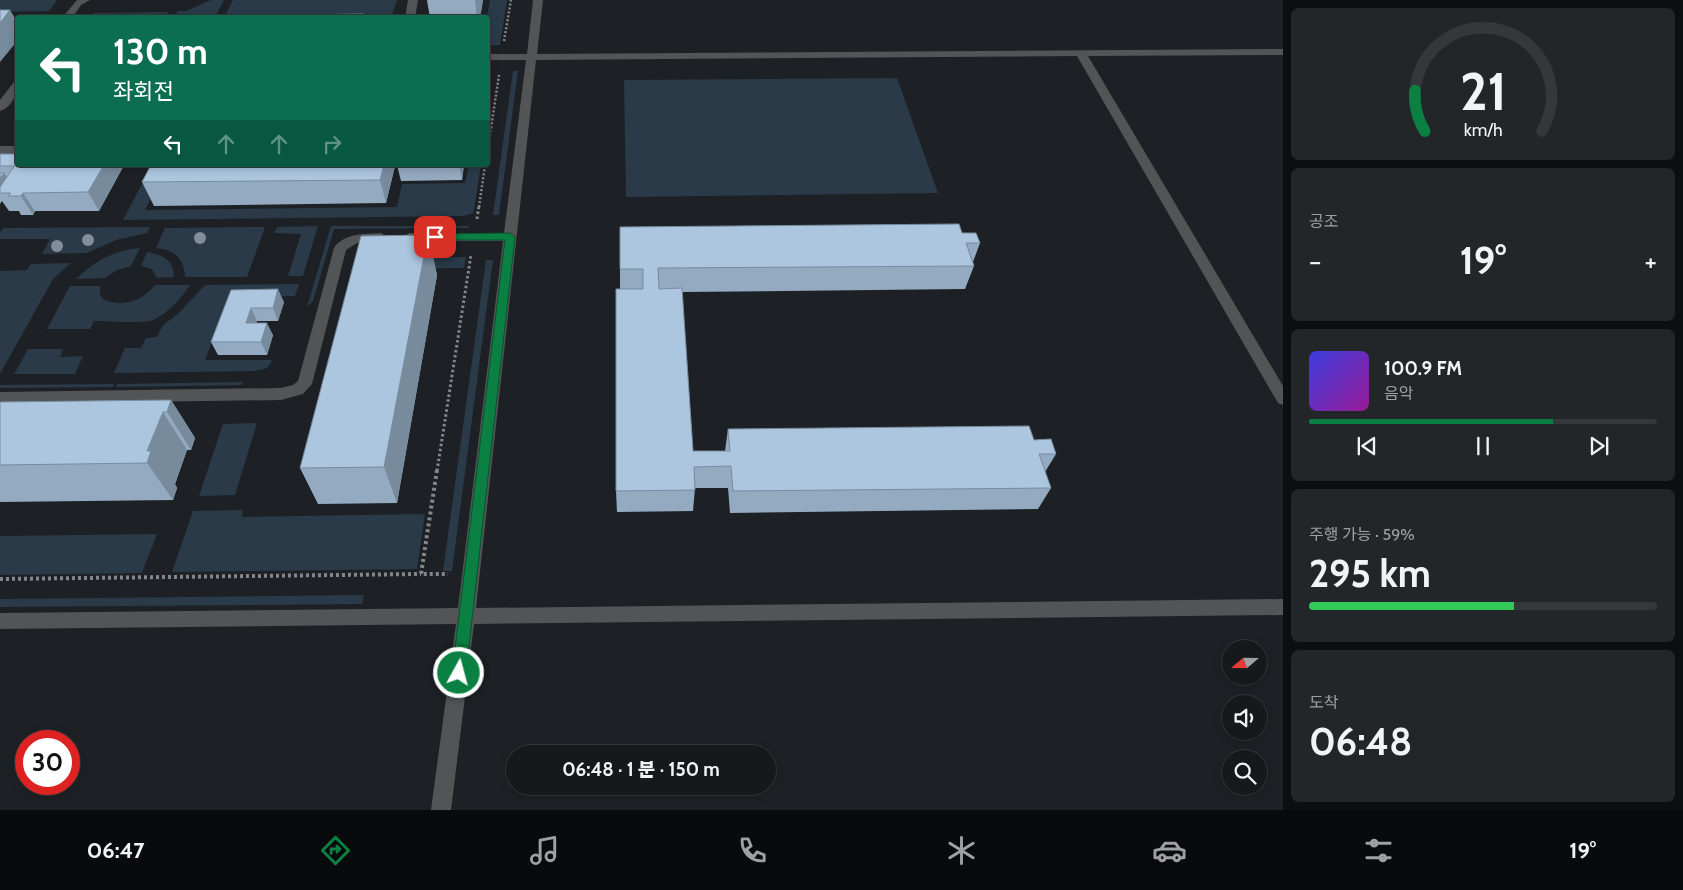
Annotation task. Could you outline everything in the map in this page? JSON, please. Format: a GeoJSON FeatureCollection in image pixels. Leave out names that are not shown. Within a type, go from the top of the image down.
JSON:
{"type":"FeatureCollection","features":[{"type":"Feature","properties":{"kind":"street"},"geometry":{"type":"LineString","coordinates":[[69,15],[78,3],[85,0]]}},
{"type":"Feature","properties":{"kind":"street"},"geometry":{"type":"LineString","coordinates":[[411,15],[414,0]]}},
{"type":"Feature","properties":{"kind":"street"},"geometry":{"type":"LineString","coordinates":[[441,810],[466,617],[538,0]]}},
{"type":"Feature","properties":{"kind":"street"},"geometry":{"type":"LineString","coordinates":[[490,57],[1283,52]]}},
{"type":"Feature","properties":{"kind":"street"},"geometry":{"type":"LineString","coordinates":[[1081,54],[1283,400]]}},
{"type":"Feature","properties":{"kind":"street"},"geometry":{"type":"LineString","coordinates":[[0,108],[15,88]]}},
{"type":"Feature","properties":{"kind":"street"},"geometry":{"type":"LineString","coordinates":[[0,150],[15,150]]}},
{"type":"Feature","properties":{"kind":"street"},"geometry":{"type":"LineString","coordinates":[[0,398],[281,394],[298,390],[305,384],[340,248],[347,240],[358,238],[510,237]]}},
{"type":"Feature","properties":{"kind":"street"},"geometry":{"type":"LineString","coordinates":[[0,621],[1283,607]]}},
{"type":"Feature","properties":{"kind":"path"},"geometry":{"type":"LineString","coordinates":[[421,574],[485,167]]}},
{"type":"Feature","properties":{"kind":"path"},"geometry":{"type":"LineString","coordinates":[[0,579],[471,574]]}},
{"type":"Feature","properties":{"kind":"shaded area"},"geometry":{"type":"Polygon","coordinates":[[[0,0],[57,0],[49,11],[0,12],[0,0]]]}},
{"type":"Feature","properties":{"kind":"shaded area"},"geometry":{"type":"Polygon","coordinates":[[[211,0],[224,0],[216,15],[175,15],[178,11],[186,11],[211,0]]]}},
{"type":"Feature","properties":{"kind":"shaded area"},"geometry":{"type":"Polygon","coordinates":[[[233,0],[397,0],[392,15],[226,15],[233,0]]]}},
{"type":"Feature","properties":{"kind":"shaded area"},"geometry":{"type":"Polygon","coordinates":[[[490,0],[507,0],[500,45],[490,45],[490,15],[487,15],[490,0]]]}},
{"type":"Feature","properties":{"kind":"shaded area"},"geometry":{"type":"Polygon","coordinates":[[[168,12],[166,15],[92,15],[94,13],[168,12]]]}},
{"type":"Feature","properties":{"kind":"shaded area"},"geometry":{"type":"Polygon","coordinates":[[[513,71],[518,71],[499,215],[493,215],[513,71]]]}},
{"type":"Feature","properties":{"kind":"shaded area"},"geometry":{"type":"Polygon","coordinates":[[[897,78],[938,193],[626,197],[624,80],[897,78]]]}},
{"type":"Feature","properties":{"kind":"shaded area"},"geometry":{"type":"Polygon","coordinates":[[[151,167],[166,167],[145,210],[397,207],[402,184],[465,183],[469,167],[481,167],[473,213],[463,216],[123,220],[151,167]]]}},
{"type":"Feature","properties":{"kind":"shaded area"},"geometry":{"type":"Polygon","coordinates":[[[318,226],[303,276],[288,276],[301,234],[274,233],[277,227],[318,226]]]}},
{"type":"Feature","properties":{"kind":"shaded area"},"geometry":{"type":"Polygon","coordinates":[[[331,226],[469,226],[469,228],[334,229],[313,301],[307,307],[331,226]]]}},
{"type":"Feature","properties":{"kind":"shaded area"},"geometry":{"type":"Polygon","coordinates":[[[150,227],[147,233],[116,240],[87,253],[42,254],[50,239],[0,239],[0,233],[3,228],[150,227]]]}},
{"type":"Feature","properties":{"kind":"shaded area"},"geometry":{"type":"Polygon","coordinates":[[[265,227],[247,277],[185,277],[183,265],[177,256],[163,249],[156,248],[165,228],[265,227]]]}},
{"type":"Feature","properties":{"kind":"shaded area"},"geometry":{"type":"Polygon","coordinates":[[[140,248],[131,266],[117,270],[105,278],[76,279],[90,267],[113,254],[140,248]]]}},
{"type":"Feature","properties":{"kind":"shaded area"},"geometry":{"type":"Polygon","coordinates":[[[147,252],[167,259],[172,266],[174,277],[157,278],[152,269],[141,266],[147,252]]]}},
{"type":"Feature","properties":{"kind":"shaded area"},"geometry":{"type":"Polygon","coordinates":[[[466,257],[464,268],[361,269],[364,258],[466,257]]]}},
{"type":"Feature","properties":{"kind":"shaded area"},"geometry":{"type":"Polygon","coordinates":[[[486,260],[493,260],[452,571],[443,571],[486,260]]]}},
{"type":"Feature","properties":{"kind":"shaded area"},"geometry":{"type":"Polygon","coordinates":[[[71,263],[53,279],[0,374],[0,271],[27,270],[31,264],[71,263]]]}},
{"type":"Feature","properties":{"kind":"shaded area"},"geometry":{"type":"Polygon","coordinates":[[[299,284],[295,296],[229,297],[205,360],[272,360],[266,368],[255,371],[114,373],[125,348],[141,348],[146,338],[157,337],[163,325],[178,314],[205,285],[299,284]]]}},
{"type":"Feature","properties":{"kind":"shaded area"},"geometry":{"type":"Polygon","coordinates":[[[155,285],[190,285],[174,305],[153,320],[134,322],[94,321],[90,329],[47,329],[70,286],[100,286],[100,294],[103,299],[110,302],[124,303],[138,299],[155,285]]]}},
{"type":"Feature","properties":{"kind":"shaded area"},"geometry":{"type":"Polygon","coordinates":[[[28,349],[63,349],[60,357],[83,356],[75,374],[14,374],[28,349]]]}},
{"type":"Feature","properties":{"kind":"shaded area"},"geometry":{"type":"Polygon","coordinates":[[[243,382],[241,385],[116,387],[117,384],[243,382]]]}},
{"type":"Feature","properties":{"kind":"shaded area"},"geometry":{"type":"Polygon","coordinates":[[[114,384],[113,387],[0,388],[0,385],[114,384]]]}},
{"type":"Feature","properties":{"kind":"shaded area"},"geometry":{"type":"Polygon","coordinates":[[[257,423],[235,495],[199,496],[223,424],[257,423]]]}},
{"type":"Feature","properties":{"kind":"shaded area"},"geometry":{"type":"Polygon","coordinates":[[[243,510],[242,517],[425,514],[417,569],[172,572],[193,511],[243,510]]]}},
{"type":"Feature","properties":{"kind":"shaded area"},"geometry":{"type":"Polygon","coordinates":[[[157,534],[142,573],[0,575],[0,536],[157,534]]]}},
{"type":"Feature","properties":{"kind":"shaded area"},"geometry":{"type":"Polygon","coordinates":[[[364,595],[362,604],[0,607],[0,599],[364,595]]]}},
{"type":"Feature","properties":{"kind":"building"},"geometry":{"type":"Polygon","coordinates":[[[0,10],[10,10],[0,23],[0,10]]]}},
{"type":"Feature","properties":{"kind":"building"},"geometry":{"type":"Polygon","coordinates":[[[363,14],[363,15],[293,15],[363,14]]]}},
{"type":"Feature","properties":{"kind":"building"},"geometry":{"type":"Polygon","coordinates":[[[0,154],[15,154],[14,166],[0,166],[0,154]]]}},
{"type":"Feature","properties":{"kind":"building"},"geometry":{"type":"Polygon","coordinates":[[[15,165],[15,167],[103,167],[88,192],[23,193],[21,196],[8,196],[11,193],[0,193],[0,187],[15,165]]]}},
{"type":"Feature","properties":{"kind":"building"},"geometry":{"type":"Polygon","coordinates":[[[150,167],[383,167],[380,180],[142,182],[150,167]]]}},
{"type":"Feature","properties":{"kind":"building"},"geometry":{"type":"Polygon","coordinates":[[[959,224],[962,233],[976,233],[980,243],[966,243],[974,266],[658,268],[659,289],[682,288],[693,451],[730,451],[728,429],[1029,426],[1034,440],[1051,439],[1056,454],[1039,454],[1051,488],[733,491],[731,466],[694,467],[695,490],[616,491],[616,289],[643,289],[643,269],[620,269],[620,227],[959,224]]]}},
{"type":"Feature","properties":{"kind":"building"},"geometry":{"type":"Polygon","coordinates":[[[428,235],[384,467],[300,468],[361,236],[428,235]]]}},
{"type":"Feature","properties":{"kind":"building"},"geometry":{"type":"Polygon","coordinates":[[[278,289],[273,308],[251,308],[246,323],[267,323],[261,342],[211,342],[231,290],[278,289]]]}},
{"type":"Feature","properties":{"kind":"building"},"geometry":{"type":"Polygon","coordinates":[[[171,400],[167,412],[163,412],[147,451],[151,451],[147,463],[0,465],[0,402],[171,400]]]}},
{"type":"Feature","properties":{"kind":"route"},"geometry":{"type":"LineString","coordinates":[[435,237],[510,237],[459,673]]}}]}
